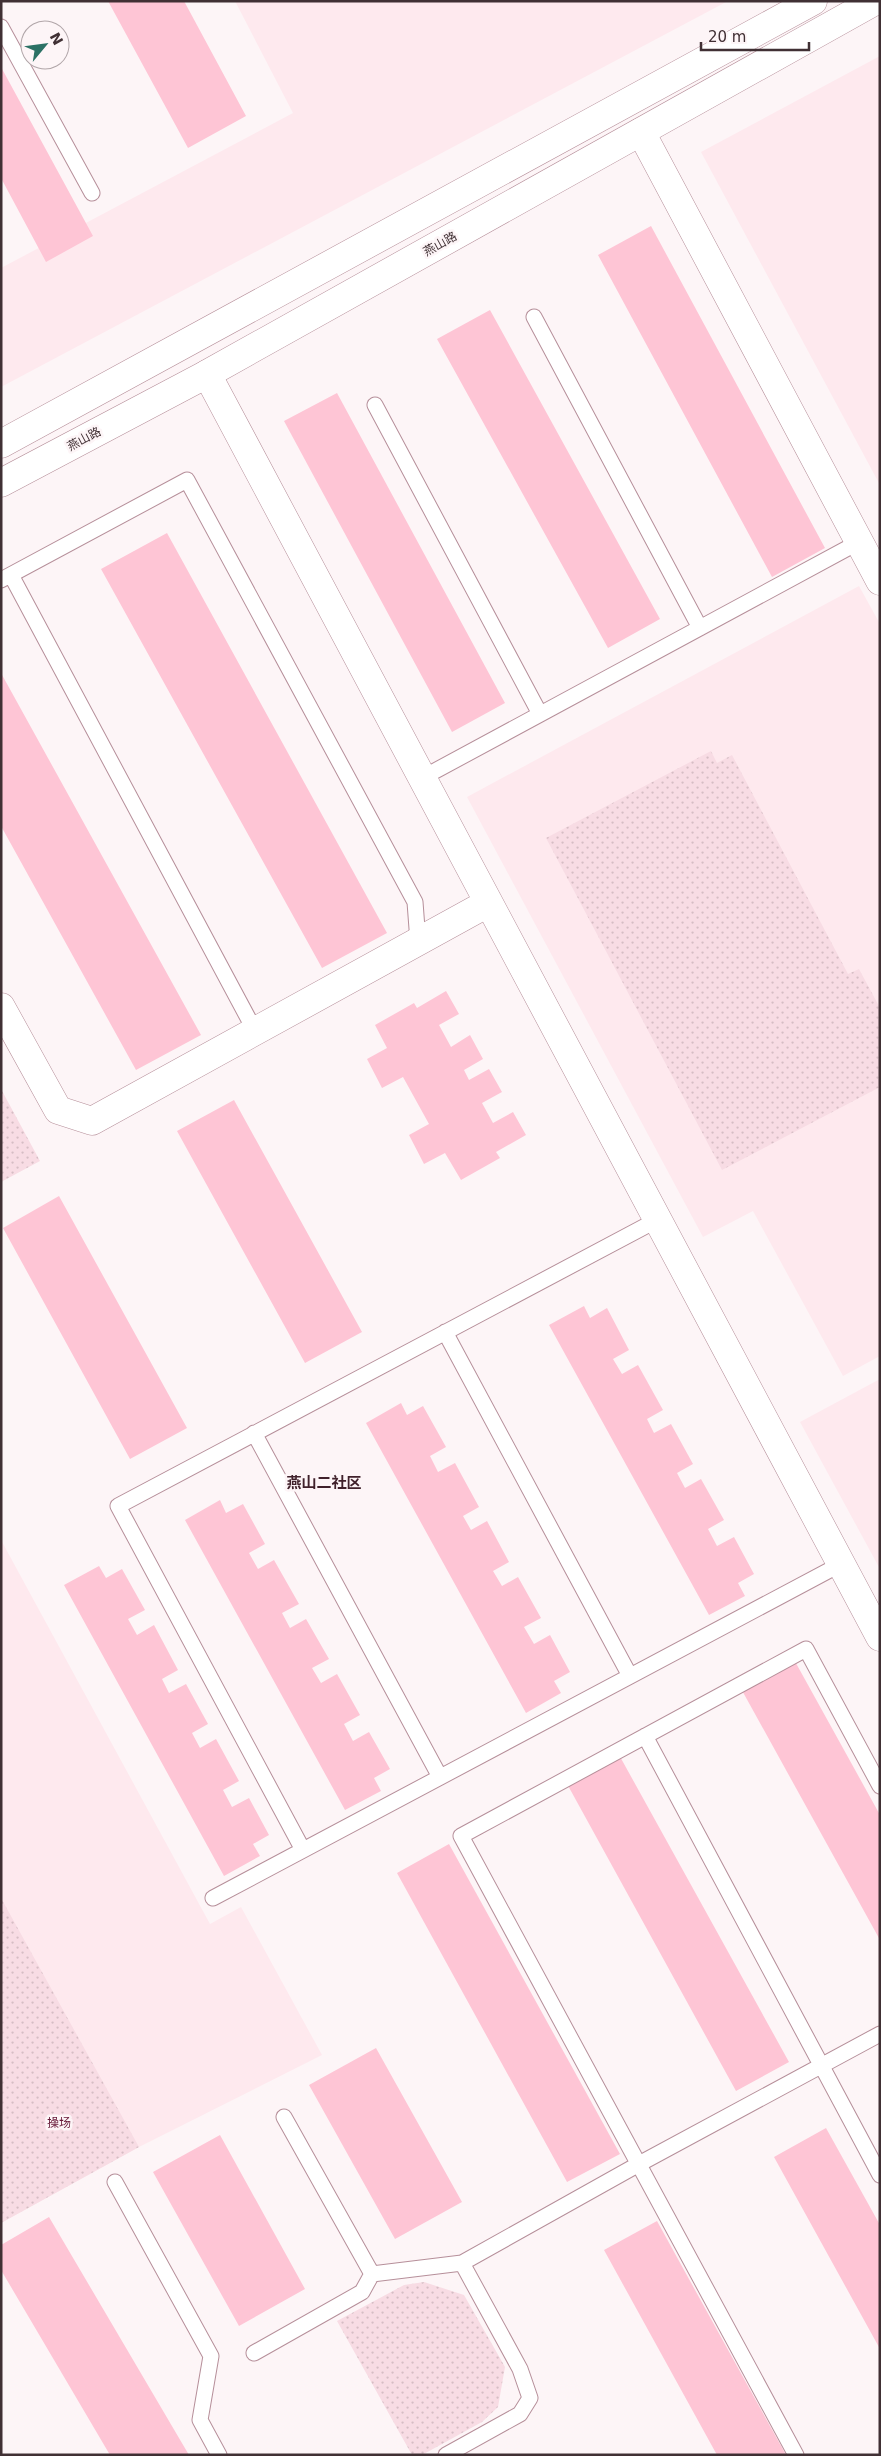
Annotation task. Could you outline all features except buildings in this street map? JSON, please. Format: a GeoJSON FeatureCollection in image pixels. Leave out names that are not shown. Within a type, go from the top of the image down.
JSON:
{"type":"FeatureCollection","features":[{"type":"Feature","properties":{"kind":"street"},"geometry":{"type":"LineString","coordinates":[[1,444],[813,1]]}},
{"type":"Feature","properties":{"kind":"street","name":"燕山路"},"geometry":{"type":"LineString","coordinates":[[1,482],[207,374],[875,1]]}},
{"type":"Feature","properties":{"kind":"street"},"geometry":{"type":"LineString","coordinates":[[641,132],[880,581]]}},
{"type":"Feature","properties":{"kind":"street"},"geometry":{"type":"LineString","coordinates":[[207,374],[880,1637]]}},
{"type":"Feature","properties":{"kind":"street"},"geometry":{"type":"LineString","coordinates":[[1,1007],[58,1110],[92,1121],[488,903]]}},
{"type":"Feature","properties":{"kind":"lane"},"geometry":{"type":"LineString","coordinates":[[1,27],[92,193]]}},
{"type":"Feature","properties":{"kind":"lane"},"geometry":{"type":"LineString","coordinates":[[534,317],[700,628]]}},
{"type":"Feature","properties":{"kind":"lane"},"geometry":{"type":"LineString","coordinates":[[375,405],[540,714]]}},
{"type":"Feature","properties":{"kind":"lane"},"geometry":{"type":"LineString","coordinates":[[255,1031],[6,578],[187,480],[414,902],[418,942]]}},
{"type":"Feature","properties":{"kind":"lane"},"geometry":{"type":"LineString","coordinates":[[422,778],[859,542]]}},
{"type":"Feature","properties":{"kind":"lane"},"geometry":{"type":"LineString","coordinates":[[303,1850],[118,1506],[657,1220]]}},
{"type":"Feature","properties":{"kind":"lane"},"geometry":{"type":"LineString","coordinates":[[445,1332],[630,1676]]}},
{"type":"Feature","properties":{"kind":"lane"},"geometry":{"type":"LineString","coordinates":[[254,1433],[440,1777]]}},
{"type":"Feature","properties":{"kind":"lane"},"geometry":{"type":"LineString","coordinates":[[213,1898],[841,1564]]}},
{"type":"Feature","properties":{"kind":"lane"},"geometry":{"type":"LineString","coordinates":[[796,2455],[461,1836],[806,1649],[880,1786]]}},
{"type":"Feature","properties":{"kind":"lane"},"geometry":{"type":"LineString","coordinates":[[645,1736],[880,2175]]}},
{"type":"Feature","properties":{"kind":"lane"},"geometry":{"type":"LineString","coordinates":[[372,2274],[462,2263],[639,2164],[880,2034]]}},
{"type":"Feature","properties":{"kind":"lane"},"geometry":{"type":"LineString","coordinates":[[284,2117],[372,2274]]}},
{"type":"Feature","properties":{"kind":"lane"},"geometry":{"type":"LineString","coordinates":[[115,2182],[211,2356],[200,2420],[219,2455]]}},
{"type":"Feature","properties":{"kind":"lane"},"geometry":{"type":"LineString","coordinates":[[446,2455],[520,2414],[530,2398],[520,2369],[462,2263]]}},
{"type":"Feature","properties":{"kind":"lane"},"geometry":{"type":"LineString","coordinates":[[254,2353],[362,2292],[372,2274]]}},
{"type":"Feature","properties":{"kind":"shaded area"},"geometry":{"type":"Polygon","coordinates":[[[235,1],[728,1],[1,387],[1,268],[293,113],[235,1]]]}},
{"type":"Feature","properties":{"kind":"shaded area"},"geometry":{"type":"Polygon","coordinates":[[[880,56],[880,485],[701,152],[880,56]]]}},
{"type":"Feature","properties":{"kind":"shaded area"},"geometry":{"type":"Polygon","coordinates":[[[859,586],[880,624],[880,1356],[843,1376],[753,1211],[703,1237],[467,797],[859,586]]]}},
{"type":"Feature","properties":{"kind":"shaded area"},"geometry":{"type":"Polygon","coordinates":[[[880,1379],[880,1569],[800,1422],[880,1379]]]}},
{"type":"Feature","properties":{"kind":"shaded area"},"geometry":{"type":"Polygon","coordinates":[[[1,1540],[210,1924],[241,1907],[322,2055],[139,2147],[1,2223],[1,1540]]]}},
{"type":"Feature","properties":{"kind":"green space"},"geometry":{"type":"Polygon","coordinates":[[[711,751],[717,763],[732,755],[848,974],[859,969],[880,1008],[880,1087],[722,1170],[546,838],[711,751]]]}},
{"type":"Feature","properties":{"kind":"green space"},"geometry":{"type":"Polygon","coordinates":[[[1,1089],[40,1161],[1,1182],[1,1089]]]}},
{"type":"Feature","properties":{"kind":"green space","name":"操场"},"geometry":{"type":"Polygon","coordinates":[[[1,1898],[139,2147],[1,2223],[1,1898]]]}},
{"type":"Feature","properties":{"kind":"green space"},"geometry":{"type":"Polygon","coordinates":[[[424,2282],[464,2295],[505,2367],[498,2407],[482,2422],[422,2455],[412,2455],[337,2321],[404,2285],[424,2282]]]}},
{"type":"Feature","properties":{"kind":"district","name":"燕山二社区"},"geometry":{"type":"Point","coordinates":[324,1483]}}]}
